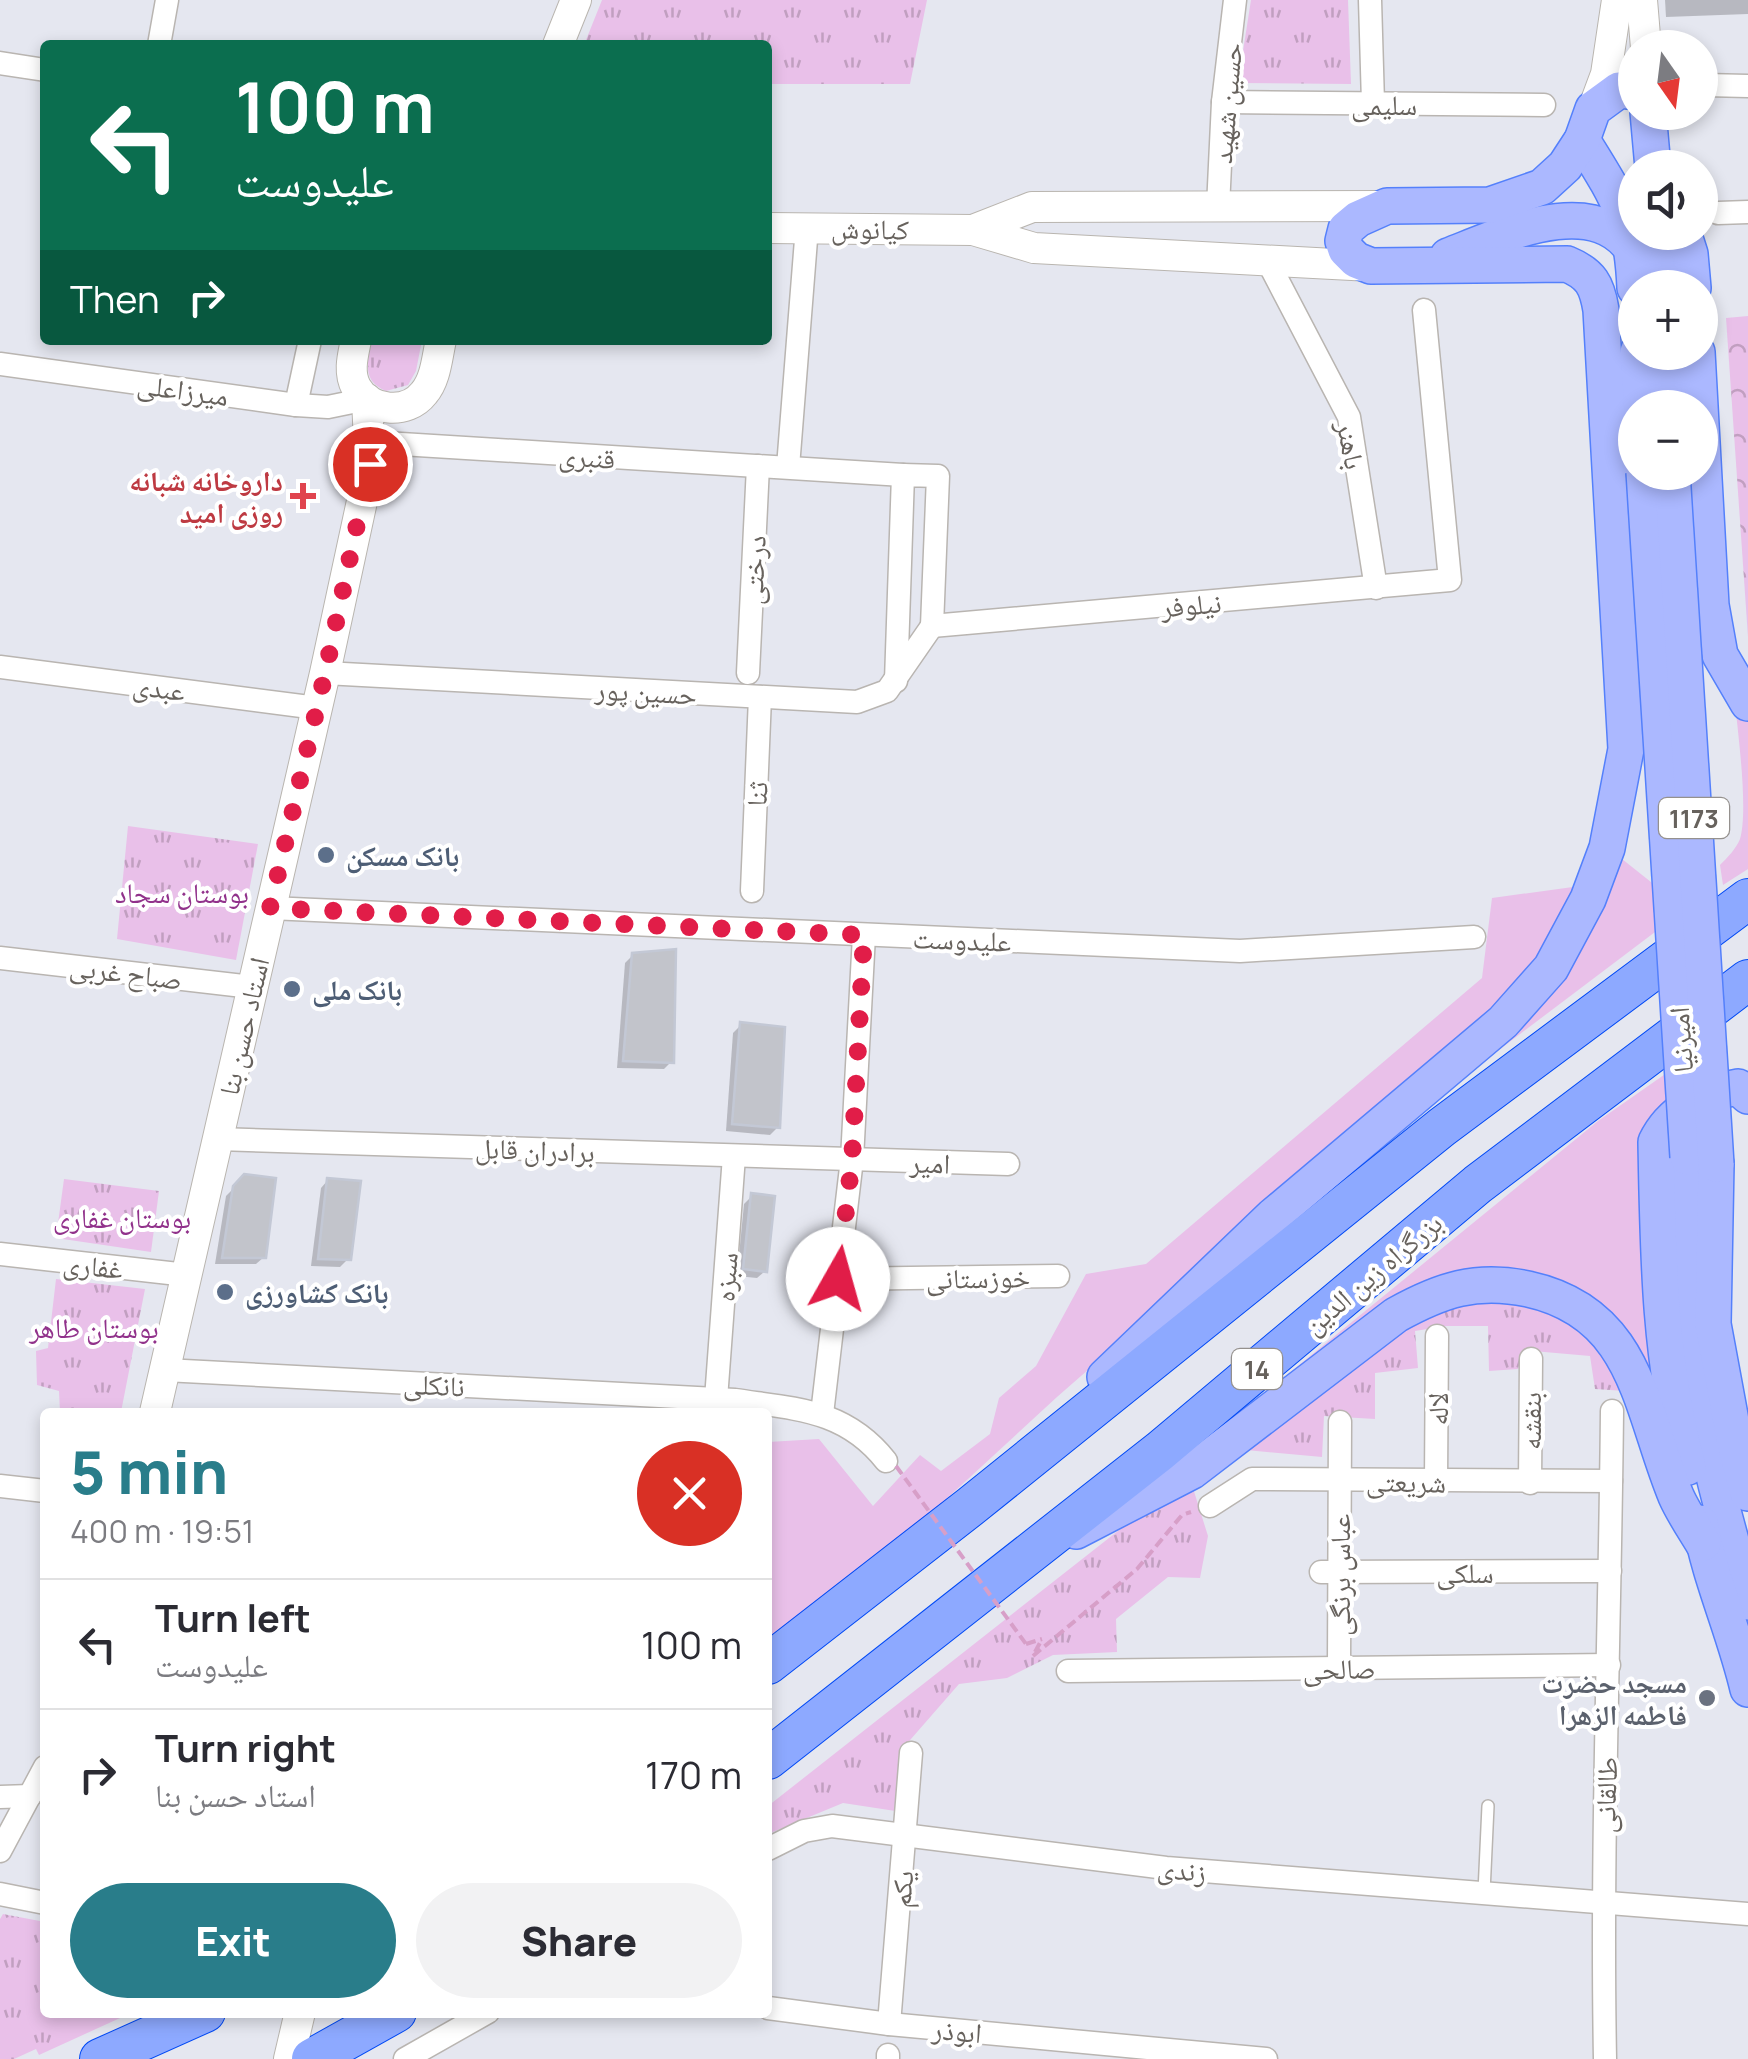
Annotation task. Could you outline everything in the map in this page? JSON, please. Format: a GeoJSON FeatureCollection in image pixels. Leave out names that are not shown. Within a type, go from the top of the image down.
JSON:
{"type":"FeatureCollection","features":[{"type":"Feature","properties":{"kind":"highway","name":"14"},"geometry":{"type":"LineString","coordinates":[[772,1661],[1442,1127],[1748,899]]}},
{"type":"Feature","properties":{"kind":"highway","name":"بزرگراه زین الدین"},"geometry":{"type":"LineString","coordinates":[[772,1756],[1160,1451],[1478,1184],[1748,980]]}},
{"type":"Feature","properties":{"kind":"highway"},"geometry":{"type":"LineString","coordinates":[[100,2059],[192,2018]]}},
{"type":"Feature","properties":{"kind":"highway"},"geometry":{"type":"LineString","coordinates":[[312,2059],[385,2018]]}},
{"type":"Feature","properties":{"kind":"main road"},"geometry":{"type":"LineString","coordinates":[[560,40],[576,0]]}},
{"type":"Feature","properties":{"kind":"main road"},"geometry":{"type":"LineString","coordinates":[[973,230],[1032,207],[1490,205],[1516,198],[1542,187],[1565,166],[1587,125],[1606,74],[1617,0]]}},
{"type":"Feature","properties":{"kind":"main road"},"geometry":{"type":"LineString","coordinates":[[1642,0],[1644,30]]}},
{"type":"Feature","properties":{"kind":"main road"},"geometry":{"type":"LineString","coordinates":[[1587,125],[1618,91]]}},
{"type":"Feature","properties":{"kind":"main road"},"geometry":{"type":"LineString","coordinates":[[1587,125],[1642,258]]}},
{"type":"Feature","properties":{"kind":"main road"},"geometry":{"type":"LineString","coordinates":[[1372,266],[1356,260],[1346,250],[1346,229],[1387,206]]}},
{"type":"Feature","properties":{"kind":"main road"},"geometry":{"type":"LineString","coordinates":[[1425,265],[1519,229],[1569,221],[1612,229],[1642,258]]}},
{"type":"Feature","properties":{"kind":"main road","name":"کیانوش"},"geometry":{"type":"LineString","coordinates":[[772,228],[973,230]]}},
{"type":"Feature","properties":{"kind":"main road"},"geometry":{"type":"LineString","coordinates":[[971,1506],[1273,1216],[1502,1022],[1551,968],[1588,899],[1607,848],[1626,749],[1602,310],[1597,288],[1587,272],[1567,264],[1372,266],[1034,248],[973,230]]}},
{"type":"Feature","properties":{"kind":"main road"},"geometry":{"type":"LineString","coordinates":[[355,345],[352,364],[355,386],[367,398],[383,407],[395,408],[422,396]]}},
{"type":"Feature","properties":{"kind":"main road"},"geometry":{"type":"LineString","coordinates":[[378,453],[432,382],[440,345]]}},
{"type":"Feature","properties":{"kind":"main road"},"geometry":{"type":"LineString","coordinates":[[1698,370],[1711,605],[1720,655],[1748,703]]}},
{"type":"Feature","properties":{"kind":"main road"},"geometry":{"type":"LineString","coordinates":[[367,398],[378,453]]}},
{"type":"Feature","properties":{"kind":"main road","name":"استاد حسن بنا"},"geometry":{"type":"LineString","coordinates":[[157,1408],[378,453]]}},
{"type":"Feature","properties":{"kind":"main road","name":"امیرنیا"},"geometry":{"type":"LineString","coordinates":[[1645,490],[1688,1157],[1690,1339],[1707,1441],[1748,1602]]}},
{"type":"Feature","properties":{"kind":"main road","name":"امیرنیا"},"geometry":{"type":"LineString","coordinates":[[1673,490],[1716,1164],[1714,1324],[1748,1493]]}},
{"type":"Feature","properties":{"kind":"main road"},"geometry":{"type":"LineString","coordinates":[[1748,1096],[1738,1087],[1699,1100],[1663,1127],[1656,1142],[1661,1314],[1667,1369],[1703,1543],[1738,1645],[1748,1689]]}},
{"type":"Feature","properties":{"kind":"main road"},"geometry":{"type":"LineString","coordinates":[[1018,1561],[1192,1471],[1396,1315],[1426,1298],[1472,1284],[1512,1286],[1555,1295],[1583,1310],[1605,1330],[1628,1360],[1678,1500],[1703,1543]]}},
{"type":"Feature","properties":{"kind":"main road"},"geometry":{"type":"LineString","coordinates":[[290,2059],[299,2018]]}},
{"type":"Feature","properties":{"kind":"street"},"geometry":{"type":"LineString","coordinates":[[160,40],[167,0]]}},
{"type":"Feature","properties":{"kind":"street","name":"حسین شهید"},"geometry":{"type":"LineString","coordinates":[[1218,207],[1223,102],[1236,0]]}},
{"type":"Feature","properties":{"kind":"street"},"geometry":{"type":"LineString","coordinates":[[1370,0],[1373,104]]}},
{"type":"Feature","properties":{"kind":"street"},"geometry":{"type":"LineString","coordinates":[[0,63],[40,69]]}},
{"type":"Feature","properties":{"kind":"street"},"geometry":{"type":"LineString","coordinates":[[1718,85],[1748,86]]}},
{"type":"Feature","properties":{"kind":"street","name":"سلیمی"},"geometry":{"type":"LineString","coordinates":[[1223,102],[1544,104]]}},
{"type":"Feature","properties":{"kind":"street"},"geometry":{"type":"LineString","coordinates":[[1718,213],[1748,212]]}},
{"type":"Feature","properties":{"kind":"street"},"geometry":{"type":"LineString","coordinates":[[788,467],[807,227]]}},
{"type":"Feature","properties":{"kind":"street","name":"باهنر"},"geometry":{"type":"LineString","coordinates":[[1266,260],[1349,417],[1376,588]]}},
{"type":"Feature","properties":{"kind":"street","name":"نیلوفر"},"geometry":{"type":"LineString","coordinates":[[932,626],[1450,580],[1424,310]]}},
{"type":"Feature","properties":{"kind":"street"},"geometry":{"type":"LineString","coordinates":[[296,405],[309,345]]}},
{"type":"Feature","properties":{"kind":"street","name":"میرزاعلی"},"geometry":{"type":"LineString","coordinates":[[0,364],[296,405],[328,406],[367,398]]}},
{"type":"Feature","properties":{"kind":"street","name":"قنبری"},"geometry":{"type":"LineString","coordinates":[[378,453],[788,467],[903,475]]}},
{"type":"Feature","properties":{"kind":"street","name":"درختی"},"geometry":{"type":"LineString","coordinates":[[748,674],[758,466]]}},
{"type":"Feature","properties":{"kind":"street"},"geometry":{"type":"LineString","coordinates":[[903,475],[938,476],[932,626],[896,681],[903,475]]}},
{"type":"Feature","properties":{"kind":"street","name":"عبدی"},"geometry":{"type":"LineString","coordinates":[[0,666],[317,708]]}},
{"type":"Feature","properties":{"kind":"street","name":"حسین پور"},"geometry":{"type":"LineString","coordinates":[[325,674],[857,702],[887,691],[896,681]]}},
{"type":"Feature","properties":{"kind":"street","name":"ثنا"},"geometry":{"type":"LineString","coordinates":[[752,890],[760,698]]}},
{"type":"Feature","properties":{"kind":"street","name":"علیدوست"},"geometry":{"type":"LineString","coordinates":[[270,908],[1240,951],[1474,937]]}},
{"type":"Feature","properties":{"kind":"street"},"geometry":{"type":"LineString","coordinates":[[864,935],[852,1160],[822,1414],[870,1441],[891,1463]]}},
{"type":"Feature","properties":{"kind":"street","name":"صباح غربی"},"geometry":{"type":"LineString","coordinates":[[0,958],[252,987]]}},
{"type":"Feature","properties":{"kind":"street","name":"برادران قابل"},"geometry":{"type":"LineString","coordinates":[[218,1139],[852,1160]]}},
{"type":"Feature","properties":{"kind":"street","name":"سبزه"},"geometry":{"type":"LineString","coordinates":[[716,1399],[734,1156]]}},
{"type":"Feature","properties":{"kind":"street","name":"امیر"},"geometry":{"type":"LineString","coordinates":[[852,1160],[1008,1164]]}},
{"type":"Feature","properties":{"kind":"street","name":"غفاری"},"geometry":{"type":"LineString","coordinates":[[0,1254],[187,1275]]}},
{"type":"Feature","properties":{"kind":"street","name":"خوزستانی"},"geometry":{"type":"LineString","coordinates":[[838,1279],[1058,1276]]}},
{"type":"Feature","properties":{"kind":"street","name":"لاله"},"geometry":{"type":"LineString","coordinates":[[1436,1482],[1437,1336]]}},
{"type":"Feature","properties":{"kind":"street","name":"بنقشه"},"geometry":{"type":"LineString","coordinates":[[1530,1482],[1531,1359]]}},
{"type":"Feature","properties":{"kind":"street","name":"نانکلی"},"geometry":{"type":"LineString","coordinates":[[165,1370],[690,1405],[716,1399],[822,1414]]}},
{"type":"Feature","properties":{"kind":"street","name":"طالقانی"},"geometry":{"type":"LineString","coordinates":[[1605,2059],[1602,1900],[1610,1665],[1612,1411]]}},
{"type":"Feature","properties":{"kind":"street","name":"عباس برنگی"},"geometry":{"type":"LineString","coordinates":[[1338,1668],[1330,1572],[1340,1480],[1340,1422]]}},
{"type":"Feature","properties":{"kind":"street","name":"شریعتی"},"geometry":{"type":"LineString","coordinates":[[1210,1506],[1252,1479],[1611,1481]]}},
{"type":"Feature","properties":{"kind":"street"},"geometry":{"type":"LineString","coordinates":[[0,1486],[40,1490]]}},
{"type":"Feature","properties":{"kind":"street","name":"سلکی"},"geometry":{"type":"LineString","coordinates":[[1330,1572],[1610,1571]]}},
{"type":"Feature","properties":{"kind":"street","name":"صالحی"},"geometry":{"type":"LineString","coordinates":[[1068,1671],[1610,1665]]}},
{"type":"Feature","properties":{"kind":"street","name":"یکم"},"geometry":{"type":"LineString","coordinates":[[890,2024],[911,1753]]}},
{"type":"Feature","properties":{"kind":"street"},"geometry":{"type":"LineString","coordinates":[[0,1850],[40,1777]]}},
{"type":"Feature","properties":{"kind":"street"},"geometry":{"type":"LineString","coordinates":[[0,1797],[30,1796]]}},
{"type":"Feature","properties":{"kind":"street","name":"زندی"},"geometry":{"type":"LineString","coordinates":[[772,1847],[804,1831],[832,1826],[1166,1868],[1748,1914]]}},
{"type":"Feature","properties":{"kind":"street"},"geometry":{"type":"LineString","coordinates":[[0,1894],[40,1902]]}},
{"type":"Feature","properties":{"kind":"street","name":"ابوذر"},"geometry":{"type":"LineString","coordinates":[[772,2009],[890,2024],[1266,2059]]}},
{"type":"Feature","properties":{"kind":"street"},"geometry":{"type":"LineString","coordinates":[[405,2059],[477,2018]]}},
{"type":"Feature","properties":{"kind":"lane"},"geometry":{"type":"LineString","coordinates":[[1484,1892],[1488,1806]]}},
{"type":"Feature","properties":{"kind":"path"},"geometry":{"type":"LineString","coordinates":[[891,1463],[1026,1644],[1042,1639],[1033,1656],[1137,1569],[1182,1515],[1210,1506]]}},
{"type":"Feature","properties":{"kind":"green space"},"geometry":{"type":"Polygon","coordinates":[[[602,0],[927,0],[910,84],[772,84],[772,40],[586,40],[602,0]]]}},
{"type":"Feature","properties":{"kind":"green space"},"geometry":{"type":"Polygon","coordinates":[[[1251,0],[1348,0],[1351,84],[1238,83],[1251,0]]]}},
{"type":"Feature","properties":{"kind":"green space"},"geometry":{"type":"Polygon","coordinates":[[[1748,316],[1748,637],[1726,318],[1748,316]]]}},
{"type":"Feature","properties":{"kind":"green space"},"geometry":{"type":"Polygon","coordinates":[[[371,345],[421,345],[416,371],[408,385],[386,391],[378,387],[370,376],[371,345]]]}},
{"type":"Feature","properties":{"kind":"green space"},"geometry":{"type":"Polygon","coordinates":[[[1736,712],[1748,720],[1748,869],[1723,885],[1720,865],[1738,843],[1742,827],[1736,712]]]}},
{"type":"Feature","properties":{"kind":"green space","name":"بوستان سجاد"},"geometry":{"type":"Polygon","coordinates":[[[128,826],[258,844],[236,960],[117,939],[128,826]]]}},
{"type":"Feature","properties":{"kind":"green space"},"geometry":{"type":"Polygon","coordinates":[[[1617,855],[1661,890],[1663,926],[1438,1096],[1617,855]]]}},
{"type":"Feature","properties":{"kind":"green space"},"geometry":{"type":"Polygon","coordinates":[[[1580,886],[1554,943],[1495,1014],[1057,1397],[880,1560],[772,1638],[772,1442],[819,1439],[873,1506],[920,1455],[941,1471],[990,1434],[999,1398],[1036,1366],[1086,1274],[1146,1264],[1482,978],[1492,898],[1580,886]]]}},
{"type":"Feature","properties":{"kind":"green space"},"geometry":{"type":"Polygon","coordinates":[[[1671,1070],[1674,1442],[1623,1336],[1493,1272],[1255,1401],[1598,1121],[1671,1070]]]}},
{"type":"Feature","properties":{"kind":"green space","name":"بوستان غفاری"},"geometry":{"type":"Polygon","coordinates":[[[64,1179],[159,1191],[151,1252],[56,1238],[64,1179]]]}},
{"type":"Feature","properties":{"kind":"green space","name":"بوستان طاهر"},"geometry":{"type":"Polygon","coordinates":[[[56,1279],[145,1289],[122,1408],[60,1408],[59,1391],[37,1385],[36,1351],[48,1348],[56,1279]]]}},
{"type":"Feature","properties":{"kind":"green space"},"geometry":{"type":"Polygon","coordinates":[[[1497,1295],[1572,1320],[1612,1361],[1625,1391],[1595,1389],[1590,1356],[1533,1351],[1518,1369],[1489,1371],[1488,1326],[1446,1326],[1415,1331],[1418,1368],[1375,1373],[1375,1419],[1324,1416],[1322,1457],[1246,1450],[1406,1324],[1464,1297],[1497,1295]]]}},
{"type":"Feature","properties":{"kind":"green space"},"geometry":{"type":"Polygon","coordinates":[[[1192,1485],[1208,1536],[1200,1578],[1168,1577],[1116,1619],[1117,1652],[1053,1655],[1007,1678],[959,1684],[904,1747],[902,1812],[843,1803],[772,1832],[772,1803],[1137,1516],[1192,1485]]]}},
{"type":"Feature","properties":{"kind":"green space"},"geometry":{"type":"Polygon","coordinates":[[[3,1914],[40,1921],[40,2018],[120,2018],[39,2055],[36,2049],[14,2059],[0,2059],[3,1914]]]}},
{"type":"Feature","properties":{"kind":"building"},"geometry":{"type":"Polygon","coordinates":[[[676,949],[674,1063],[623,1061],[632,953],[676,949]]]}},
{"type":"Feature","properties":{"kind":"building"},"geometry":{"type":"Polygon","coordinates":[[[740,1022],[785,1027],[780,1128],[732,1124],[740,1022]]]}},
{"type":"Feature","properties":{"kind":"building"},"geometry":{"type":"Polygon","coordinates":[[[244,1174],[276,1178],[266,1258],[222,1258],[233,1186],[244,1174]]]}},
{"type":"Feature","properties":{"kind":"building"},"geometry":{"type":"Polygon","coordinates":[[[327,1178],[361,1181],[351,1260],[318,1259],[327,1178]]]}},
{"type":"Feature","properties":{"kind":"building"},"geometry":{"type":"Polygon","coordinates":[[[751,1193],[775,1196],[767,1272],[743,1269],[751,1193]]]}},
{"type":"Feature","properties":{"kind":"place","name":"داروخانه شبانه روزی امید"},"geometry":{"type":"Point","coordinates":[303,496]}},
{"type":"Feature","properties":{"kind":"place","name":"بانک مسکن"},"geometry":{"type":"Point","coordinates":[326,855]}},
{"type":"Feature","properties":{"kind":"place","name":"بانک ملی"},"geometry":{"type":"Point","coordinates":[292,989]}},
{"type":"Feature","properties":{"kind":"place","name":"بانک کشاورزی"},"geometry":{"type":"Point","coordinates":[225,1292]}},
{"type":"Feature","properties":{"kind":"place","name":"مسجد حضرت فاطمه الزهرا"},"geometry":{"type":"Point","coordinates":[1707,1698]}},
{"type":"Feature","properties":{"kind":"route"},"geometry":{"type":"LineString","coordinates":[[370,464],[270,908],[864,935],[852,1160],[838,1279]]}}]}
